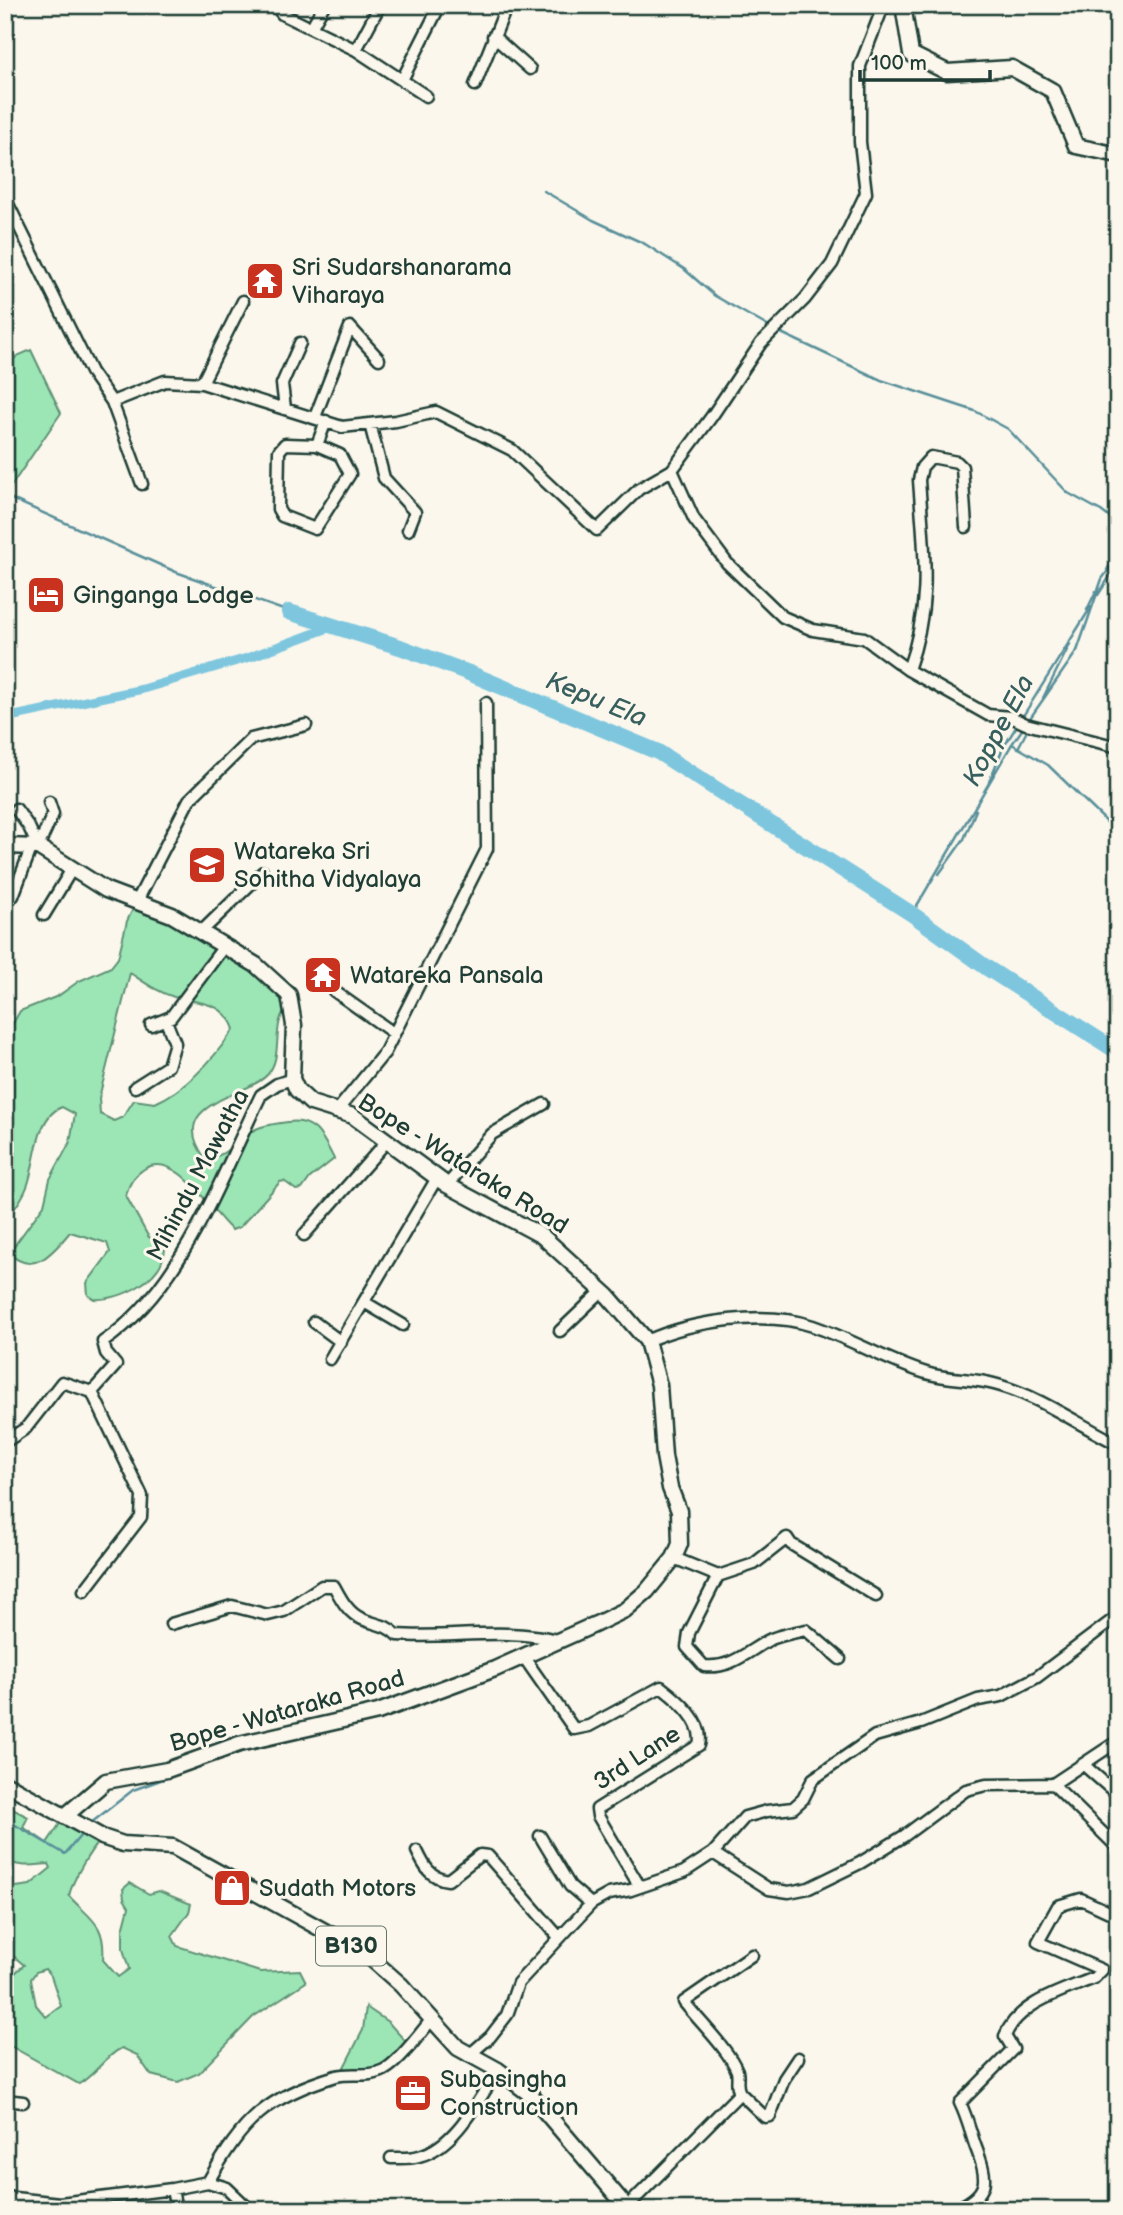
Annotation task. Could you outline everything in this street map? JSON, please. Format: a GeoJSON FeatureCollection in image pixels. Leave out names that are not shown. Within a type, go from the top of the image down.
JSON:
{"type":"FeatureCollection","features":[{"type":"Feature","properties":{"kind":"street"},"geometry":{"type":"LineString","coordinates":[[275,5],[282,14],[356,50],[426,96]]}},
{"type":"Feature","properties":{"kind":"street"},"geometry":{"type":"LineString","coordinates":[[310,28],[324,5]]}},
{"type":"Feature","properties":{"kind":"street"},"geometry":{"type":"LineString","coordinates":[[356,50],[380,5]]}},
{"type":"Feature","properties":{"kind":"street"},"geometry":{"type":"LineString","coordinates":[[402,79],[440,5]]}},
{"type":"Feature","properties":{"kind":"street"},"geometry":{"type":"LineString","coordinates":[[475,85],[507,5]]}},
{"type":"Feature","properties":{"kind":"street"},"geometry":{"type":"LineString","coordinates":[[112,402],[165,380],[202,383],[342,427],[436,412],[512,450],[597,530],[639,488],[672,470],[761,343],[805,299],[832,264],[866,193],[860,142],[860,66],[881,12],[888,5]]}},
{"type":"Feature","properties":{"kind":"street"},"geometry":{"type":"LineString","coordinates":[[903,5],[911,54],[947,72],[1012,68],[1053,91],[1076,146],[1118,155]]}},
{"type":"Feature","properties":{"kind":"street"},"geometry":{"type":"LineString","coordinates":[[493,36],[530,69]]}},
{"type":"Feature","properties":{"kind":"street"},"geometry":{"type":"LineString","coordinates":[[5,198],[91,372],[112,402],[142,484]]}},
{"type":"Feature","properties":{"kind":"street"},"geometry":{"type":"LineString","coordinates":[[202,383],[243,301]]}},
{"type":"Feature","properties":{"kind":"street"},"geometry":{"type":"LineString","coordinates":[[315,417],[350,327],[379,359]]}},
{"type":"Feature","properties":{"kind":"street"},"geometry":{"type":"LineString","coordinates":[[285,408],[282,384],[300,343]]}},
{"type":"Feature","properties":{"kind":"street"},"geometry":{"type":"LineString","coordinates":[[317,445],[326,421]]}},
{"type":"Feature","properties":{"kind":"street"},"geometry":{"type":"LineString","coordinates":[[370,424],[384,478],[415,512],[408,530]]}},
{"type":"Feature","properties":{"kind":"street"},"geometry":{"type":"LineString","coordinates":[[285,444],[317,445],[340,455],[350,474],[315,530],[282,516],[278,509],[279,451],[285,444]]}},
{"type":"Feature","properties":{"kind":"street"},"geometry":{"type":"LineString","coordinates":[[908,670],[919,639],[926,603],[919,480],[922,467],[931,457],[957,463],[962,467],[966,527]]}},
{"type":"Feature","properties":{"kind":"street"},"geometry":{"type":"LineString","coordinates":[[672,470],[694,519],[727,564],[783,617],[813,630],[864,638],[908,670],[988,715],[1010,717],[1026,724],[1118,747]]}},
{"type":"Feature","properties":{"kind":"street"},"geometry":{"type":"LineString","coordinates":[[336,1112],[385,1052],[392,1032],[487,849],[486,703]]}},
{"type":"Feature","properties":{"kind":"street"},"geometry":{"type":"LineString","coordinates":[[137,901],[189,800],[251,739],[306,725]]}},
{"type":"Feature","properties":{"kind":"street"},"geometry":{"type":"LineString","coordinates":[[13,896],[35,846],[53,814],[49,802]]}},
{"type":"Feature","properties":{"kind":"street"},"geometry":{"type":"LineString","coordinates":[[16,809],[35,846],[106,890],[172,915],[202,931],[256,965],[289,995],[294,1025],[292,1079]]}},
{"type":"Feature","properties":{"kind":"street"},"geometry":{"type":"LineString","coordinates":[[5,846],[35,846]]}},
{"type":"Feature","properties":{"kind":"street"},"geometry":{"type":"LineString","coordinates":[[44,915],[72,869]]}},
{"type":"Feature","properties":{"kind":"street"},"geometry":{"type":"LineString","coordinates":[[202,931],[263,872]]}},
{"type":"Feature","properties":{"kind":"street"},"geometry":{"type":"LineString","coordinates":[[151,1025],[166,1020],[225,945]]}},
{"type":"Feature","properties":{"kind":"street"},"geometry":{"type":"LineString","coordinates":[[334,991],[392,1032]]}},
{"type":"Feature","properties":{"kind":"street"},"geometry":{"type":"LineString","coordinates":[[135,1087],[168,1066],[175,1043],[166,1020]]}},
{"type":"Feature","properties":{"kind":"street","name":"Bope - Wataraka Road"},"geometry":{"type":"LineString","coordinates":[[65,1816],[106,1781],[167,1770],[239,1744],[378,1712],[523,1656],[625,1610],[647,1591],[674,1558],[680,1544],[679,1511],[668,1478],[659,1385],[647,1340],[602,1291],[542,1236],[442,1181],[353,1116],[311,1103],[297,1090],[292,1079]]}},
{"type":"Feature","properties":{"kind":"street","name":"Mihindu Mawatha"},"geometry":{"type":"LineString","coordinates":[[92,1392],[116,1365],[106,1353],[103,1342],[128,1325],[177,1265],[261,1095],[277,1084],[292,1079]]}},
{"type":"Feature","properties":{"kind":"street"},"geometry":{"type":"LineString","coordinates":[[331,1359],[442,1181],[492,1134],[544,1104]]}},
{"type":"Feature","properties":{"kind":"street"},"geometry":{"type":"LineString","coordinates":[[304,1235],[387,1141]]}},
{"type":"Feature","properties":{"kind":"street"},"geometry":{"type":"LineString","coordinates":[[560,1331],[602,1291]]}},
{"type":"Feature","properties":{"kind":"street"},"geometry":{"type":"LineString","coordinates":[[365,1302],[403,1325]]}},
{"type":"Feature","properties":{"kind":"street"},"geometry":{"type":"LineString","coordinates":[[647,1340],[670,1330],[727,1320],[776,1320],[811,1325],[927,1374],[993,1384],[1042,1403],[1118,1444]]}},
{"type":"Feature","properties":{"kind":"street"},"geometry":{"type":"LineString","coordinates":[[314,1322],[341,1342]]}},
{"type":"Feature","properties":{"kind":"street"},"geometry":{"type":"LineString","coordinates":[[5,1443],[26,1428],[62,1382],[92,1392],[142,1496],[142,1510],[141,1517],[84,1591]]}},
{"type":"Feature","properties":{"kind":"street"},"geometry":{"type":"LineString","coordinates":[[674,1558],[718,1576],[754,1564],[787,1538],[791,1544],[876,1595]]}},
{"type":"Feature","properties":{"kind":"street"},"geometry":{"type":"LineString","coordinates":[[718,1576],[689,1633],[687,1647],[704,1667],[732,1662],[768,1640],[806,1630],[840,1659]]}},
{"type":"Feature","properties":{"kind":"street"},"geometry":{"type":"LineString","coordinates":[[171,1624],[232,1606],[268,1615],[284,1611],[322,1586],[334,1586],[344,1604],[360,1618],[388,1626],[397,1635],[427,1637],[471,1633],[533,1634],[557,1640]]}},
{"type":"Feature","properties":{"kind":"street"},"geometry":{"type":"LineString","coordinates":[[468,2056],[490,2037],[507,2015],[518,1983],[558,1936],[591,1904],[609,1894],[684,1872],[713,1853],[745,1817],[793,1808],[803,1799],[813,1779],[875,1735],[921,1723],[978,1700],[1001,1696],[1037,1677],[1118,1616]]}},
{"type":"Feature","properties":{"kind":"street","name":"3rd Lane"},"geometry":{"type":"LineString","coordinates":[[523,1656],[575,1729],[589,1726],[661,1687],[678,1700],[693,1719],[701,1736],[699,1745],[597,1809],[597,1816],[645,1885]]}},
{"type":"Feature","properties":{"kind":"street"},"geometry":{"type":"LineString","coordinates":[[713,1853],[769,1889],[789,1892],[809,1888],[860,1863],[904,1836],[966,1790],[986,1785],[1053,1784],[1085,1766],[1118,1741]]}},
{"type":"Feature","properties":{"kind":"street"},"geometry":{"type":"LineString","coordinates":[[1085,1766],[1118,1795]]}},
{"type":"Feature","properties":{"kind":"street","name":"B130"},"geometry":{"type":"LineString","coordinates":[[5,1783],[102,1837],[123,1844],[173,1847],[366,1954],[383,1967],[468,2056],[498,2070],[531,2095],[628,2208]]}},
{"type":"Feature","properties":{"kind":"street"},"geometry":{"type":"LineString","coordinates":[[1053,1784],[1118,1848]]}},
{"type":"Feature","properties":{"kind":"street"},"geometry":{"type":"LineString","coordinates":[[540,1836],[570,1885],[591,1904]]}},
{"type":"Feature","properties":{"kind":"street"},"geometry":{"type":"LineString","coordinates":[[417,1851],[424,1867],[437,1879],[448,1880],[480,1855],[488,1856],[500,1865],[558,1936]]}},
{"type":"Feature","properties":{"kind":"street"},"geometry":{"type":"LineString","coordinates":[[953,2210],[967,2204],[983,2190],[985,2179],[984,2165],[974,2143],[970,2122],[960,2104],[1013,2049],[1005,2036],[1020,2014],[1094,1978],[1102,1970],[1038,1942],[1058,1906],[1081,1899],[1109,1912],[1118,1911]]}},
{"type":"Feature","properties":{"kind":"street"},"geometry":{"type":"LineString","coordinates":[[752,1955],[684,2003],[738,2073],[737,2087],[740,2093],[765,2118],[770,2116],[784,2080],[798,2057]]}},
{"type":"Feature","properties":{"kind":"street"},"geometry":{"type":"LineString","coordinates":[[208,2182],[229,2144],[266,2105],[340,2075],[376,2074],[387,2069],[431,2020]]}},
{"type":"Feature","properties":{"kind":"street"},"geometry":{"type":"LineString","coordinates":[[391,2158],[419,2156],[441,2143],[468,2115],[498,2070]]}},
{"type":"Feature","properties":{"kind":"street"},"geometry":{"type":"LineString","coordinates":[[628,2208],[740,2093]]}},
{"type":"Feature","properties":{"kind":"street"},"geometry":{"type":"LineString","coordinates":[[5,2100],[23,2102]]}},
{"type":"Feature","properties":{"kind":"street"},"geometry":{"type":"LineString","coordinates":[[5,2197],[60,2203],[208,2182],[228,2188],[250,2210]]}},
{"type":"Feature","properties":{"kind":"street"},"geometry":{"type":"LineString","coordinates":[[172,2189],[176,2210]]}},
{"type":"Feature","properties":{"kind":"green space"},"geometry":{"type":"Polygon","coordinates":[[[31,350],[61,413],[5,495],[5,368],[17,356],[31,350]]]}},
{"type":"Feature","properties":{"kind":"green space"},"geometry":{"type":"Polygon","coordinates":[[[137,901],[281,985],[286,1009],[279,1024],[277,1051],[272,1068],[257,1083],[213,1104],[201,1113],[195,1124],[195,1139],[205,1158],[225,1152],[260,1127],[297,1122],[312,1126],[317,1131],[334,1159],[310,1178],[302,1189],[296,1190],[284,1181],[280,1182],[240,1227],[232,1230],[181,1175],[169,1167],[156,1165],[144,1169],[132,1181],[126,1196],[148,1236],[165,1250],[162,1261],[156,1271],[138,1287],[116,1296],[94,1299],[88,1295],[87,1283],[110,1252],[107,1243],[70,1232],[51,1253],[35,1262],[18,1260],[9,1253],[44,1205],[50,1179],[70,1142],[75,1114],[62,1107],[53,1112],[47,1120],[38,1140],[26,1189],[5,1221],[5,1037],[20,1011],[58,996],[79,981],[111,967],[118,958],[127,921],[137,901]],[[130,973],[99,1098],[100,1114],[114,1121],[123,1117],[134,1100],[155,1103],[189,1081],[234,1029],[230,1020],[217,1008],[168,995],[130,973]]]}},
{"type":"Feature","properties":{"kind":"green space"},"geometry":{"type":"Polygon","coordinates":[[[5,1805],[28,1817],[23,1827],[47,1843],[65,1816],[102,1837],[82,1865],[69,1896],[95,1923],[102,1938],[103,1960],[118,1977],[129,1969],[123,1949],[123,1930],[129,1907],[124,1899],[123,1889],[130,1883],[149,1894],[159,1891],[191,1904],[189,1912],[172,1936],[177,1946],[260,1972],[300,1970],[306,1982],[253,2017],[199,2073],[178,2082],[151,2075],[137,2055],[122,2048],[79,2084],[5,2043],[5,1982],[24,1965],[5,1949],[5,1885],[9,1888],[30,1885],[51,1868],[49,1864],[15,1864],[5,1858],[5,1805]],[[45,1969],[36,1972],[31,1979],[36,2005],[46,2017],[61,2006],[51,1976],[45,1969]]]}},
{"type":"Feature","properties":{"kind":"green space"},"geometry":{"type":"Polygon","coordinates":[[[366,2007],[388,2022],[408,2044],[387,2069],[340,2075],[363,2030],[366,2007]]]}},
{"type":"Feature","properties":{"kind":"waterway"},"geometry":{"type":"LineString","coordinates":[[544,191],[593,220],[645,244],[684,269],[715,296],[771,328]]}},
{"type":"Feature","properties":{"kind":"waterway"},"geometry":{"type":"LineString","coordinates":[[777,331],[881,380],[975,411],[1008,429],[1068,493],[1118,524]]}},
{"type":"Feature","properties":{"kind":"waterway","name":"Kepu Ela"},"geometry":{"type":"LineString","coordinates":[[5,496],[176,572],[289,612]]}},
{"type":"Feature","properties":{"kind":"waterway"},"geometry":{"type":"LineString","coordinates":[[1107,570],[1118,552]]}},
{"type":"Feature","properties":{"kind":"waterway"},"geometry":{"type":"LineString","coordinates":[[912,914],[1012,744],[1077,651],[1102,579],[1118,557]]}},
{"type":"Feature","properties":{"kind":"waterway","name":"Koppe Ela"},"geometry":{"type":"LineString","coordinates":[[1098,595],[1118,564]]}},
{"type":"Feature","properties":{"kind":"waterway","name":"Koppe Ela"},"geometry":{"type":"LineString","coordinates":[[1087,610],[1096,591]]}},
{"type":"Feature","properties":{"kind":"waterway","name":"Koppe Ela"},"geometry":{"type":"LineString","coordinates":[[989,782],[1003,748],[1091,607]]}},
{"type":"Feature","properties":{"kind":"waterway","name":"Kepu Ela"},"geometry":{"type":"LineString","coordinates":[[289,612],[400,647],[469,673],[658,752],[912,914],[987,968],[1118,1052]]}},
{"type":"Feature","properties":{"kind":"waterway"},"geometry":{"type":"LineString","coordinates":[[5,718],[143,689],[247,658],[334,626]]}},
{"type":"Feature","properties":{"kind":"waterway"},"geometry":{"type":"LineString","coordinates":[[1043,698],[1070,644]]}},
{"type":"Feature","properties":{"kind":"waterway"},"geometry":{"type":"LineString","coordinates":[[1018,748],[1028,729]]}},
{"type":"Feature","properties":{"kind":"waterway"},"geometry":{"type":"LineString","coordinates":[[1012,744],[1048,765],[1118,833]]}},
{"type":"Feature","properties":{"kind":"waterway","name":"Koppe Ela"},"geometry":{"type":"LineString","coordinates":[[939,874],[964,839],[976,810]]}},
{"type":"Feature","properties":{"kind":"waterway"},"geometry":{"type":"LineString","coordinates":[[91,1823],[133,1790],[194,1768]]}},
{"type":"Feature","properties":{"kind":"waterway"},"geometry":{"type":"LineString","coordinates":[[5,1819],[65,1854],[81,1835]]}},
{"type":"Feature","properties":{"kind":"place","name":"Sri Sudarshanarama Viharaya"},"geometry":{"type":"Point","coordinates":[265,281]}},
{"type":"Feature","properties":{"kind":"place","name":"Ginganga Lodge"},"geometry":{"type":"Point","coordinates":[46,595]}},
{"type":"Feature","properties":{"kind":"place","name":"Watareka Sri Sohitha Vidyalaya"},"geometry":{"type":"Point","coordinates":[207,865]}},
{"type":"Feature","properties":{"kind":"place","name":"Watareka Pansala"},"geometry":{"type":"Point","coordinates":[323,975]}},
{"type":"Feature","properties":{"kind":"place","name":"Sudath Motors"},"geometry":{"type":"Point","coordinates":[232,1888]}},
{"type":"Feature","properties":{"kind":"place","name":"Subasingha Construction"},"geometry":{"type":"Point","coordinates":[413,2093]}}]}
